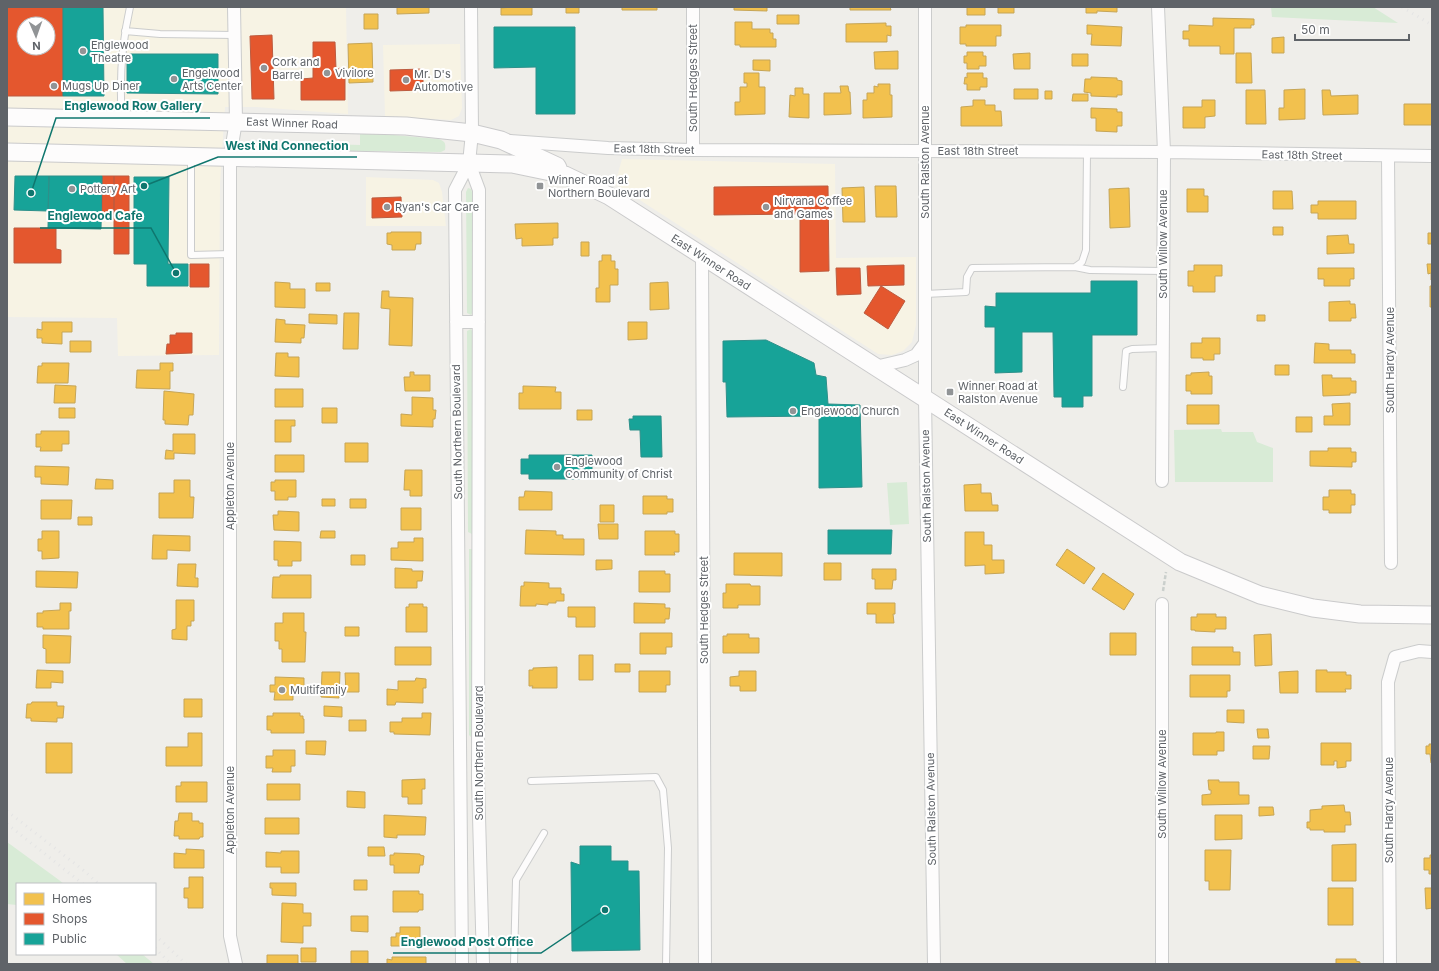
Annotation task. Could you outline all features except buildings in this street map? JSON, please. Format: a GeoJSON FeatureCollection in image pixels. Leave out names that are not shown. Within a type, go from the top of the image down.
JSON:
{"type":"FeatureCollection","features":[{"type":"Feature","properties":{"kind":"street","name":"Appleton Avenue"},"geometry":{"type":"LineString","coordinates":[[234,7],[236,121],[230,157],[230,936],[236,964]]}},
{"type":"Feature","properties":{"kind":"street","name":"South Northern Boulevard"},"geometry":{"type":"LineString","coordinates":[[462,964],[455,190],[469,163],[472,133],[471,7]]}},
{"type":"Feature","properties":{"kind":"street","name":"South Hedges Street"},"geometry":{"type":"LineString","coordinates":[[692,150],[693,7]]}},
{"type":"Feature","properties":{"kind":"street","name":"South Ralston Avenue"},"geometry":{"type":"LineString","coordinates":[[925,7],[925,399],[934,964]]}},
{"type":"Feature","properties":{"kind":"street","name":"South Willow Avenue"},"geometry":{"type":"LineString","coordinates":[[1158,7],[1164,152],[1162,481]]}},
{"type":"Feature","properties":{"kind":"street","name":"East Winner Road"},"geometry":{"type":"LineString","coordinates":[[7,118],[236,121],[406,126],[472,133],[501,140],[557,166],[565,175]]}},
{"type":"Feature","properties":{"kind":"street","name":"East 18th Street"},"geometry":{"type":"LineString","coordinates":[[501,140],[608,148],[692,150],[1164,152],[1432,156]]}},
{"type":"Feature","properties":{"kind":"street","name":"East Winner Road"},"geometry":{"type":"LineString","coordinates":[[7,152],[512,164],[565,175],[609,196],[1180,562],[1260,595],[1313,608],[1360,614],[1432,615]]}},
{"type":"Feature","properties":{"kind":"street","name":"South Hardy Avenue"},"geometry":{"type":"LineString","coordinates":[[1388,156],[1391,563]]}},
{"type":"Feature","properties":{"kind":"street","name":"South Northern Boulevard"},"geometry":{"type":"LineString","coordinates":[[469,163],[479,190],[478,779],[483,964]]}},
{"type":"Feature","properties":{"kind":"street","name":"South Hedges Street"},"geometry":{"type":"LineString","coordinates":[[702,256],[706,964]]}},
{"type":"Feature","properties":{"kind":"street"},"geometry":{"type":"LineString","coordinates":[[456,322],[479,322]]}},
{"type":"Feature","properties":{"kind":"street"},"geometry":{"type":"LineString","coordinates":[[875,367],[905,360],[916,355],[925,343]]}},
{"type":"Feature","properties":{"kind":"street"},"geometry":{"type":"LineString","coordinates":[[458,542],[478,542]]}},
{"type":"Feature","properties":{"kind":"street","name":"South Willow Avenue"},"geometry":{"type":"LineString","coordinates":[[1162,604],[1162,964]]}},
{"type":"Feature","properties":{"kind":"street","name":"South Hardy Avenue"},"geometry":{"type":"LineString","coordinates":[[1390,964],[1388,682],[1394,657],[1419,652],[1432,652]]}},
{"type":"Feature","properties":{"kind":"lane"},"geometry":{"type":"LineString","coordinates":[[122,120],[121,86],[125,32],[130,7]]}},
{"type":"Feature","properties":{"kind":"lane"},"geometry":{"type":"LineString","coordinates":[[125,32],[235,35]]}},
{"type":"Feature","properties":{"kind":"lane"},"geometry":{"type":"LineString","coordinates":[[1075,267],[1082,262],[1086,250],[1087,152]]}},
{"type":"Feature","properties":{"kind":"lane"},"geometry":{"type":"LineString","coordinates":[[190,156],[191,255],[230,254]]}},
{"type":"Feature","properties":{"kind":"lane"},"geometry":{"type":"LineString","coordinates":[[925,294],[966,292],[967,277],[972,268],[1075,267],[1090,270],[1163,271]]}},
{"type":"Feature","properties":{"kind":"lane"},"geometry":{"type":"LineString","coordinates":[[1123,387],[1126,351],[1132,349],[1163,348]]}},
{"type":"Feature","properties":{"kind":"lane"},"geometry":{"type":"LineString","coordinates":[[531,781],[656,777],[663,790],[668,848],[666,964]]}},
{"type":"Feature","properties":{"kind":"lane"},"geometry":{"type":"LineString","coordinates":[[514,964],[516,880],[544,833]]}},
{"type":"Feature","properties":{"kind":"path"},"geometry":{"type":"LineString","coordinates":[[1164,580],[1167,570]]}},
{"type":"Feature","properties":{"kind":"shaded area"},"geometry":{"type":"Polygon","coordinates":[[[7,7],[346,7],[348,114],[256,107],[225,107],[220,184],[219,355],[118,356],[117,318],[7,317],[7,7]]]}},
{"type":"Feature","properties":{"kind":"shaded area"},"geometry":{"type":"Polygon","coordinates":[[[460,44],[462,108],[459,116],[451,120],[385,116],[383,45],[460,44]]]}},
{"type":"Feature","properties":{"kind":"shaded area"},"geometry":{"type":"Polygon","coordinates":[[[622,159],[835,164],[836,258],[916,257],[916,325],[912,342],[903,351],[892,355],[878,354],[615,184],[622,159]]]}},
{"type":"Feature","properties":{"kind":"shaded area"},"geometry":{"type":"Polygon","coordinates":[[[366,177],[433,180],[439,183],[442,192],[446,226],[366,226],[366,177]]]}},
{"type":"Feature","properties":{"kind":"green space"},"geometry":{"type":"Polygon","coordinates":[[[1271,7],[1373,7],[1398,23],[1272,17],[1271,7]]]}},
{"type":"Feature","properties":{"kind":"green space"},"geometry":{"type":"Polygon","coordinates":[[[360,132],[438,139],[444,143],[445,150],[441,152],[371,151],[299,153],[299,143],[360,145],[360,132]]]}},
{"type":"Feature","properties":{"kind":"green space"},"geometry":{"type":"Polygon","coordinates":[[[468,188],[471,189],[472,192],[473,311],[471,315],[467,313],[466,192],[468,188]]]}},
{"type":"Feature","properties":{"kind":"green space"},"geometry":{"type":"Polygon","coordinates":[[[471,329],[473,333],[474,533],[472,534],[468,532],[467,333],[467,331],[471,329]]]}},
{"type":"Feature","properties":{"kind":"green space"},"geometry":{"type":"Polygon","coordinates":[[[1221,429],[1222,432],[1253,432],[1257,442],[1273,448],[1273,482],[1175,482],[1174,430],[1221,429]]]}},
{"type":"Feature","properties":{"kind":"green space"},"geometry":{"type":"Polygon","coordinates":[[[907,482],[909,524],[890,525],[887,483],[907,482]]]}},
{"type":"Feature","properties":{"kind":"green space"},"geometry":{"type":"Polygon","coordinates":[[[469,549],[473,549],[472,738],[469,735],[469,549]]]}},
{"type":"Feature","properties":{"kind":"green space"},"geometry":{"type":"Polygon","coordinates":[[[7,842],[63,883],[16,883],[16,905],[7,904],[7,842]]]}},
{"type":"Feature","properties":{"kind":"green space"},"geometry":{"type":"Polygon","coordinates":[[[117,955],[143,955],[154,964],[127,964],[117,955]]]}},
{"type":"Feature","properties":{"kind":"railway"},"geometry":{"type":"LineString","coordinates":[[1402,7],[1432,25]]}},
{"type":"Feature","properties":{"kind":"railway"},"geometry":{"type":"LineString","coordinates":[[7,811],[98,883]]}},
{"type":"Feature","properties":{"kind":"railway"},"geometry":{"type":"LineString","coordinates":[[7,824],[82,883]]}},
{"type":"Feature","properties":{"kind":"railway"},"geometry":{"type":"LineString","coordinates":[[156,936],[186,964]]}},
{"type":"Feature","properties":{"kind":"railway"},"geometry":{"type":"LineString","coordinates":[[156,949],[171,964]]}},
{"type":"Feature","properties":{"kind":"place","name":"Englewood Theatre"},"geometry":{"type":"Point","coordinates":[83,51]}},
{"type":"Feature","properties":{"kind":"place","name":"Cork and Barrel"},"geometry":{"type":"Point","coordinates":[264,68]}},
{"type":"Feature","properties":{"kind":"place","name":"Vivilore"},"geometry":{"type":"Point","coordinates":[327,73]}},
{"type":"Feature","properties":{"kind":"place","name":"Engelwood Arts Center"},"geometry":{"type":"Point","coordinates":[174,79]}},
{"type":"Feature","properties":{"kind":"place","name":"Mr. D's Automotive"},"geometry":{"type":"Point","coordinates":[406,80]}},
{"type":"Feature","properties":{"kind":"place","name":"Mugs Up Diner"},"geometry":{"type":"Point","coordinates":[54,86]}},
{"type":"Feature","properties":{"kind":"place","name":"West iNd Connection"},"geometry":{"type":"Point","coordinates":[144,186]}},
{"type":"Feature","properties":{"kind":"place","name":"Winner Road at Northern Boulevard"},"geometry":{"type":"Point","coordinates":[540,186]}},
{"type":"Feature","properties":{"kind":"place","name":"Pottery Art"},"geometry":{"type":"Point","coordinates":[72,189]}},
{"type":"Feature","properties":{"kind":"place","name":"Englewood Row Gallery"},"geometry":{"type":"Point","coordinates":[31,193]}},
{"type":"Feature","properties":{"kind":"place","name":"Ryan's Car Care"},"geometry":{"type":"Point","coordinates":[387,207]}},
{"type":"Feature","properties":{"kind":"place","name":"Nirvana Coffee and Games"},"geometry":{"type":"Point","coordinates":[766,207]}},
{"type":"Feature","properties":{"kind":"place","name":"Englewood Cafe"},"geometry":{"type":"Point","coordinates":[176,273]}},
{"type":"Feature","properties":{"kind":"place","name":"Winner Road at Ralston Avenue"},"geometry":{"type":"Point","coordinates":[950,392]}},
{"type":"Feature","properties":{"kind":"place","name":"Englewood Church"},"geometry":{"type":"Point","coordinates":[793,411]}},
{"type":"Feature","properties":{"kind":"place","name":"Englewood Community of Christ"},"geometry":{"type":"Point","coordinates":[557,467]}},
{"type":"Feature","properties":{"kind":"place","name":"Multifamily"},"geometry":{"type":"Point","coordinates":[282,690]}},
{"type":"Feature","properties":{"kind":"place","name":"Englewood Post Office"},"geometry":{"type":"Point","coordinates":[605,910]}}]}
